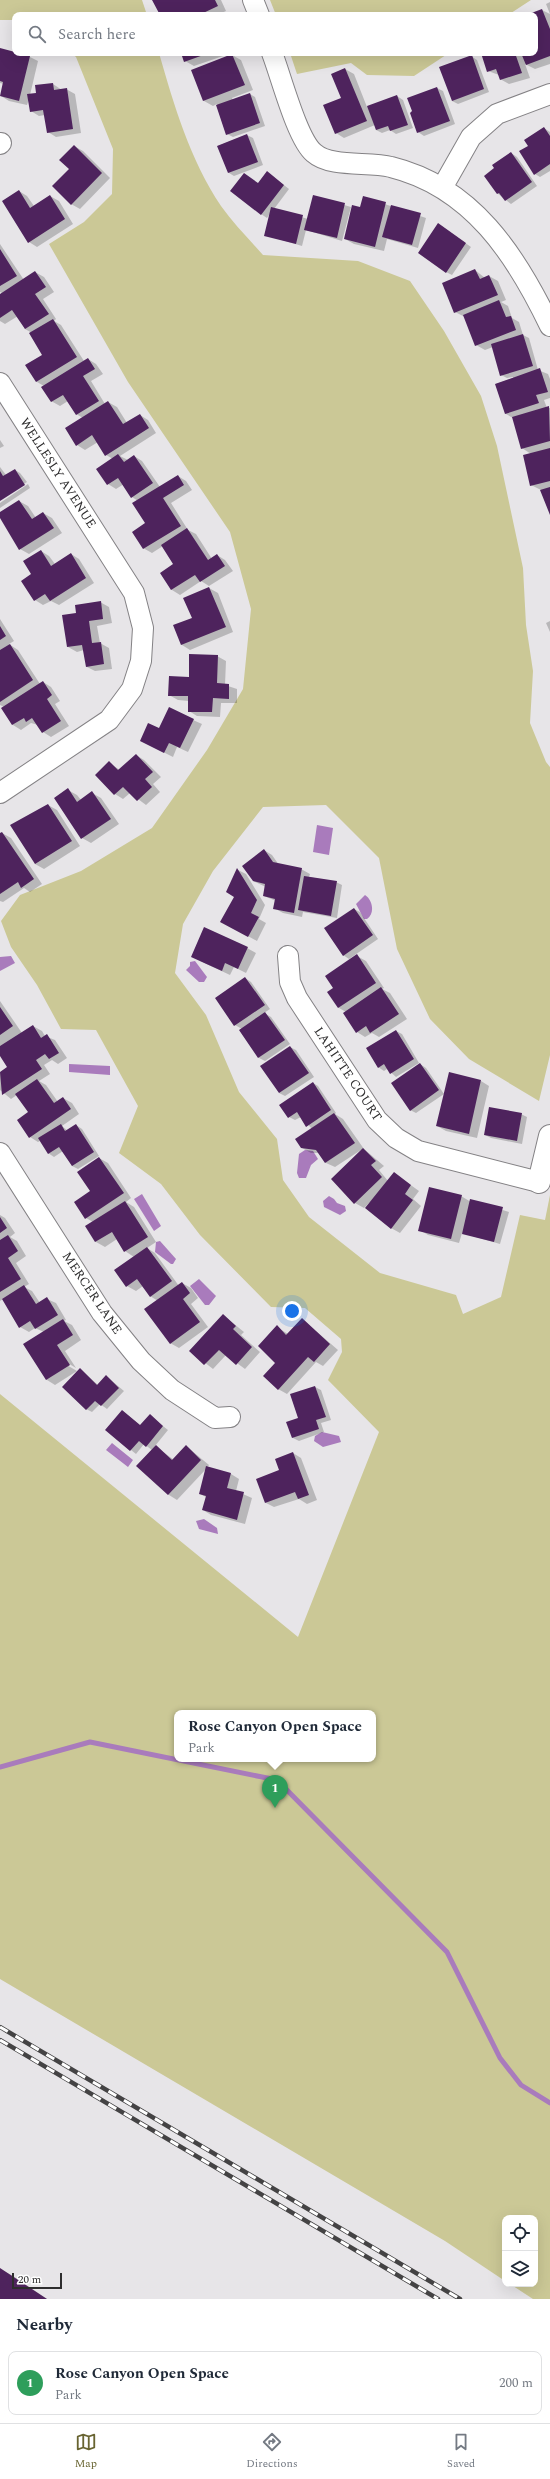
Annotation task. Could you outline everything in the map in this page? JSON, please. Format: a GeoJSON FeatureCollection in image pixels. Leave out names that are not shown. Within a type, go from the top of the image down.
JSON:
{"type":"FeatureCollection","features":[{"type":"Feature","properties":{"kind":"street"},"geometry":{"type":"LineString","coordinates":[[253,0],[258,12]]}},
{"type":"Feature","properties":{"kind":"street"},"geometry":{"type":"LineString","coordinates":[[273,56],[304,140],[314,154],[333,162],[363,162],[391,167],[419,176],[442,188],[474,211],[503,243],[550,326]]}},
{"type":"Feature","properties":{"kind":"street"},"geometry":{"type":"LineString","coordinates":[[442,188],[471,137],[497,114],[550,94]]}},
{"type":"Feature","properties":{"kind":"street","name":"WELLESLY AVENUE"},"geometry":{"type":"LineString","coordinates":[[0,383],[134,593],[143,628],[141,661],[132,689],[108,720],[3,784]]}},
{"type":"Feature","properties":{"kind":"street","name":"LAHITTE COURT"},"geometry":{"type":"LineString","coordinates":[[288,956],[290,982],[297,998],[377,1120],[387,1130],[407,1146],[424,1153],[539,1182]]}},
{"type":"Feature","properties":{"kind":"street"},"geometry":{"type":"LineString","coordinates":[[539,1182],[550,1136]]}},
{"type":"Feature","properties":{"kind":"street","name":"MERCER LANE"},"geometry":{"type":"LineString","coordinates":[[0,1153],[102,1313],[141,1362],[172,1390],[215,1418],[230,1416]]}},
{"type":"Feature","properties":{"kind":"shaded area"},"geometry":{"type":"Polygon","coordinates":[[[0,0],[142,0],[146,12],[12,12],[12,20],[0,20],[0,0]]]}},
{"type":"Feature","properties":{"kind":"shaded area"},"geometry":{"type":"Polygon","coordinates":[[[270,0],[531,0],[513,12],[275,12],[270,0]]]}},
{"type":"Feature","properties":{"kind":"shaded area"},"geometry":{"type":"Polygon","coordinates":[[[75,56],[160,56],[184,132],[200,170],[221,206],[263,255],[358,261],[410,281],[444,331],[481,396],[497,446],[523,568],[526,625],[533,671],[530,723],[546,762],[550,767],[550,1055],[539,1101],[469,1059],[430,1019],[397,949],[379,858],[326,805],[263,807],[213,871],[183,924],[175,973],[206,1015],[239,1092],[277,1139],[283,1180],[309,1217],[380,1273],[456,1295],[463,1314],[501,1297],[520,1215],[545,1220],[550,1195],[550,2299],[533,2299],[515,2287],[538,2287],[538,2215],[502,2215],[502,2279],[445,2241],[0,1979],[0,1394],[298,1637],[379,1432],[328,1380],[342,1352],[341,1339],[305,1308],[271,1307],[200,1235],[161,1184],[119,1153],[138,1106],[96,1030],[61,1029],[37,985],[11,947],[1,921],[20,895],[81,871],[152,828],[207,750],[243,689],[251,609],[230,532],[128,382],[49,244],[84,222],[112,194],[113,149],[75,56]]]}},
{"type":"Feature","properties":{"kind":"shaded area"},"geometry":{"type":"Polygon","coordinates":[[[291,56],[444,56],[414,76],[367,75],[351,63],[297,74],[291,56]]]}},
{"type":"Feature","properties":{"kind":"shaded area"},"geometry":{"type":"Polygon","coordinates":[[[317,825],[333,828],[329,855],[313,852],[317,825]]]}},
{"type":"Feature","properties":{"kind":"shaded area"},"geometry":{"type":"Polygon","coordinates":[[[365,895],[370,900],[372,907],[370,917],[367,919],[364,919],[356,904],[365,895]]]}},
{"type":"Feature","properties":{"kind":"shaded area"},"geometry":{"type":"Polygon","coordinates":[[[11,956],[15,963],[0,971],[0,957],[11,956]]]}},
{"type":"Feature","properties":{"kind":"shaded area"},"geometry":{"type":"Polygon","coordinates":[[[195,961],[207,977],[204,982],[199,982],[186,970],[190,966],[190,962],[195,961]]]}},
{"type":"Feature","properties":{"kind":"shaded area"},"geometry":{"type":"Polygon","coordinates":[[[69,1064],[110,1066],[110,1075],[69,1072],[69,1064]]]}},
{"type":"Feature","properties":{"kind":"shaded area"},"geometry":{"type":"Polygon","coordinates":[[[305,1150],[313,1151],[318,1159],[311,1165],[306,1178],[299,1178],[297,1173],[299,1154],[305,1150]]]}},
{"type":"Feature","properties":{"kind":"shaded area"},"geometry":{"type":"Polygon","coordinates":[[[142,1194],[161,1226],[154,1231],[134,1199],[142,1194]]]}},
{"type":"Feature","properties":{"kind":"shaded area"},"geometry":{"type":"Polygon","coordinates":[[[329,1196],[337,1203],[345,1206],[346,1211],[340,1215],[324,1207],[323,1201],[329,1196]]]}},
{"type":"Feature","properties":{"kind":"shaded area"},"geometry":{"type":"Polygon","coordinates":[[[160,1241],[176,1259],[173,1264],[155,1252],[156,1242],[160,1241]]]}},
{"type":"Feature","properties":{"kind":"shaded area"},"geometry":{"type":"Polygon","coordinates":[[[199,1279],[216,1296],[209,1305],[205,1305],[190,1286],[199,1279]]]}},
{"type":"Feature","properties":{"kind":"shaded area"},"geometry":{"type":"Polygon","coordinates":[[[322,1432],[339,1436],[341,1442],[323,1447],[314,1441],[315,1436],[322,1432]]]}},
{"type":"Feature","properties":{"kind":"shaded area"},"geometry":{"type":"Polygon","coordinates":[[[112,1443],[133,1460],[128,1467],[106,1450],[112,1443]]]}},
{"type":"Feature","properties":{"kind":"shaded area"},"geometry":{"type":"Polygon","coordinates":[[[204,1519],[217,1528],[218,1534],[199,1529],[196,1521],[204,1519]]]}},
{"type":"Feature","properties":{"kind":"building"},"geometry":{"type":"Polygon","coordinates":[[[152,0],[215,0],[218,6],[205,12],[158,12],[152,0]]]}},
{"type":"Feature","properties":{"kind":"building"},"geometry":{"type":"Polygon","coordinates":[[[542,9],[550,29],[550,56],[526,65],[522,56],[538,56],[538,12],[534,12],[542,9]]]}},
{"type":"Feature","properties":{"kind":"building"},"geometry":{"type":"Polygon","coordinates":[[[0,48],[12,51],[12,56],[30,56],[19,101],[0,96],[3,82],[0,81],[0,48]]]}},
{"type":"Feature","properties":{"kind":"building"},"geometry":{"type":"Polygon","coordinates":[[[182,56],[201,56],[184,62],[182,56]]]}},
{"type":"Feature","properties":{"kind":"building"},"geometry":{"type":"Polygon","coordinates":[[[227,56],[233,56],[245,85],[203,101],[191,70],[227,56]]]}},
{"type":"Feature","properties":{"kind":"building"},"geometry":{"type":"Polygon","coordinates":[[[472,56],[484,89],[452,101],[439,67],[472,56]]]}},
{"type":"Feature","properties":{"kind":"building"},"geometry":{"type":"Polygon","coordinates":[[[482,56],[516,56],[522,73],[500,80],[496,69],[487,72],[482,56]]]}},
{"type":"Feature","properties":{"kind":"building"},"geometry":{"type":"Polygon","coordinates":[[[345,68],[367,121],[335,134],[323,105],[341,98],[331,74],[345,68]]]}},
{"type":"Feature","properties":{"kind":"building"},"geometry":{"type":"Polygon","coordinates":[[[53,83],[54,90],[67,88],[73,129],[47,133],[43,110],[30,112],[27,94],[36,93],[35,85],[53,83]]]}},
{"type":"Feature","properties":{"kind":"building"},"geometry":{"type":"Polygon","coordinates":[[[437,87],[450,121],[417,133],[410,113],[412,111],[407,98],[437,87]]]}},
{"type":"Feature","properties":{"kind":"building"},"geometry":{"type":"Polygon","coordinates":[[[250,93],[260,123],[226,135],[216,105],[250,93]]]}},
{"type":"Feature","properties":{"kind":"building"},"geometry":{"type":"Polygon","coordinates":[[[397,95],[408,125],[390,131],[388,126],[376,130],[367,106],[397,95]]]}},
{"type":"Feature","properties":{"kind":"building"},"geometry":{"type":"Polygon","coordinates":[[[544,127],[550,136],[550,164],[534,175],[519,151],[528,146],[524,140],[544,127]]]}},
{"type":"Feature","properties":{"kind":"building"},"geometry":{"type":"Polygon","coordinates":[[[247,134],[258,162],[228,173],[217,146],[247,134]]]}},
{"type":"Feature","properties":{"kind":"building"},"geometry":{"type":"Polygon","coordinates":[[[74,145],[102,173],[71,205],[52,186],[69,169],[59,160],[74,145]]]}},
{"type":"Feature","properties":{"kind":"building"},"geometry":{"type":"Polygon","coordinates":[[[511,152],[532,182],[505,201],[499,193],[497,194],[484,176],[494,168],[492,165],[511,152]]]}},
{"type":"Feature","properties":{"kind":"building"},"geometry":{"type":"Polygon","coordinates":[[[267,171],[284,185],[261,215],[230,191],[244,173],[258,183],[267,171]]]}},
{"type":"Feature","properties":{"kind":"building"},"geometry":{"type":"Polygon","coordinates":[[[19,190],[30,208],[50,195],[65,219],[28,243],[2,201],[19,190]]]}},
{"type":"Feature","properties":{"kind":"building"},"geometry":{"type":"Polygon","coordinates":[[[313,195],[345,203],[337,238],[304,230],[313,195]]]}},
{"type":"Feature","properties":{"kind":"building"},"geometry":{"type":"Polygon","coordinates":[[[363,196],[386,202],[375,247],[344,239],[352,205],[360,207],[363,196]]]}},
{"type":"Feature","properties":{"kind":"building"},"geometry":{"type":"Polygon","coordinates":[[[391,205],[421,213],[412,245],[382,237],[391,205]]]}},
{"type":"Feature","properties":{"kind":"building"},"geometry":{"type":"Polygon","coordinates":[[[271,207],[303,215],[296,244],[264,236],[271,207]]]}},
{"type":"Feature","properties":{"kind":"building"},"geometry":{"type":"Polygon","coordinates":[[[438,223],[466,243],[446,273],[418,253],[438,223]]]}},
{"type":"Feature","properties":{"kind":"building"},"geometry":{"type":"Polygon","coordinates":[[[0,249],[17,276],[0,286],[0,249]]]}},
{"type":"Feature","properties":{"kind":"building"},"geometry":{"type":"Polygon","coordinates":[[[475,269],[480,279],[489,275],[498,295],[454,313],[442,283],[475,269]]]}},
{"type":"Feature","properties":{"kind":"building"},"geometry":{"type":"Polygon","coordinates":[[[35,271],[46,287],[35,294],[49,314],[25,329],[12,310],[0,318],[0,294],[35,271]]]}},
{"type":"Feature","properties":{"kind":"building"},"geometry":{"type":"Polygon","coordinates":[[[499,300],[506,317],[511,316],[516,330],[475,346],[463,315],[499,300]]]}},
{"type":"Feature","properties":{"kind":"building"},"geometry":{"type":"Polygon","coordinates":[[[53,319],[77,357],[36,382],[25,365],[42,355],[29,333],[53,319]]]}},
{"type":"Feature","properties":{"kind":"building"},"geometry":{"type":"Polygon","coordinates":[[[523,334],[533,366],[500,376],[491,344],[523,334]]]}},
{"type":"Feature","properties":{"kind":"building"},"geometry":{"type":"Polygon","coordinates":[[[88,358],[95,369],[83,376],[99,401],[76,415],[63,395],[51,402],[41,387],[88,358]]]}},
{"type":"Feature","properties":{"kind":"building"},"geometry":{"type":"Polygon","coordinates":[[[540,368],[548,392],[536,395],[539,403],[505,414],[495,384],[540,368]]]}},
{"type":"Feature","properties":{"kind":"building"},"geometry":{"type":"Polygon","coordinates":[[[108,401],[123,424],[140,414],[149,428],[105,456],[92,435],[76,446],[65,428],[108,401]]]}},
{"type":"Feature","properties":{"kind":"building"},"geometry":{"type":"Polygon","coordinates":[[[549,406],[550,441],[521,449],[512,417],[549,406]]]}},
{"type":"Feature","properties":{"kind":"building"},"geometry":{"type":"Polygon","coordinates":[[[550,448],[550,481],[530,486],[523,455],[550,448]]]}},
{"type":"Feature","properties":{"kind":"building"},"geometry":{"type":"Polygon","coordinates":[[[118,454],[124,462],[134,455],[153,483],[131,498],[118,478],[107,485],[96,469],[118,454]]]}},
{"type":"Feature","properties":{"kind":"building"},"geometry":{"type":"Polygon","coordinates":[[[15,469],[25,485],[0,501],[0,471],[3,476],[15,469]]]}},
{"type":"Feature","properties":{"kind":"building"},"geometry":{"type":"Polygon","coordinates":[[[178,475],[184,485],[163,498],[181,526],[143,549],[132,532],[145,523],[132,503],[178,475]]]}},
{"type":"Feature","properties":{"kind":"building"},"geometry":{"type":"Polygon","coordinates":[[[550,487],[550,515],[540,490],[550,487]]]}},
{"type":"Feature","properties":{"kind":"building"},"geometry":{"type":"Polygon","coordinates":[[[19,500],[32,519],[43,512],[54,528],[19,550],[0,518],[0,512],[19,500]]]}},
{"type":"Feature","properties":{"kind":"building"},"geometry":{"type":"Polygon","coordinates":[[[187,528],[208,560],[217,554],[225,566],[200,582],[195,575],[171,590],[160,573],[173,564],[161,545],[187,528]]]}},
{"type":"Feature","properties":{"kind":"building"},"geometry":{"type":"Polygon","coordinates":[[[41,550],[51,566],[71,553],[86,578],[50,601],[45,594],[34,601],[21,581],[31,574],[23,561],[41,550]]]}},
{"type":"Feature","properties":{"kind":"building"},"geometry":{"type":"Polygon","coordinates":[[[209,587],[226,627],[181,645],[173,625],[192,618],[183,598],[209,587]]]}},
{"type":"Feature","properties":{"kind":"building"},"geometry":{"type":"Polygon","coordinates":[[[101,601],[103,619],[89,621],[92,643],[101,642],[104,664],[86,667],[82,645],[67,647],[62,615],[76,613],[75,605],[101,601]]]}},
{"type":"Feature","properties":{"kind":"building"},"geometry":{"type":"Polygon","coordinates":[[[0,626],[6,636],[0,640],[0,626]]]}},
{"type":"Feature","properties":{"kind":"building"},"geometry":{"type":"Polygon","coordinates":[[[10,644],[33,680],[0,702],[0,650],[10,644]]]}},
{"type":"Feature","properties":{"kind":"building"},"geometry":{"type":"Polygon","coordinates":[[[189,654],[218,655],[217,683],[229,684],[229,699],[213,698],[212,712],[188,712],[188,696],[168,696],[169,676],[189,677],[189,654]]]}},
{"type":"Feature","properties":{"kind":"building"},"geometry":{"type":"Polygon","coordinates":[[[43,681],[52,695],[47,699],[61,721],[42,733],[32,718],[26,722],[24,718],[12,725],[1,708],[43,681]]]}},
{"type":"Feature","properties":{"kind":"building"},"geometry":{"type":"Polygon","coordinates":[[[169,707],[194,719],[180,748],[169,743],[164,753],[140,741],[148,723],[159,728],[169,707]]]}},
{"type":"Feature","properties":{"kind":"building"},"geometry":{"type":"Polygon","coordinates":[[[136,754],[153,772],[145,779],[152,787],[137,801],[123,787],[114,795],[95,775],[109,761],[118,770],[136,754]]]}},
{"type":"Feature","properties":{"kind":"building"},"geometry":{"type":"Polygon","coordinates":[[[68,788],[77,802],[92,791],[111,819],[81,839],[54,798],[68,788]]]}},
{"type":"Feature","properties":{"kind":"building"},"geometry":{"type":"Polygon","coordinates":[[[48,804],[72,841],[35,864],[10,825],[48,804]]]}},
{"type":"Feature","properties":{"kind":"building"},"geometry":{"type":"Polygon","coordinates":[[[2,832],[34,879],[21,888],[18,882],[0,894],[0,833],[2,832]]]}},
{"type":"Feature","properties":{"kind":"building"},"geometry":{"type":"Polygon","coordinates":[[[264,849],[273,862],[302,868],[294,913],[273,909],[275,899],[263,896],[265,884],[253,881],[242,866],[264,849]]]}},
{"type":"Feature","properties":{"kind":"building"},"geometry":{"type":"Polygon","coordinates":[[[237,868],[257,900],[251,913],[259,917],[248,937],[220,922],[234,897],[226,892],[237,868]]]}},
{"type":"Feature","properties":{"kind":"building"},"geometry":{"type":"Polygon","coordinates":[[[304,876],[337,881],[331,916],[298,910],[304,876]]]}},
{"type":"Feature","properties":{"kind":"building"},"geometry":{"type":"Polygon","coordinates":[[[354,908],[373,935],[343,956],[324,928],[354,908]]]}},
{"type":"Feature","properties":{"kind":"building"},"geometry":{"type":"Polygon","coordinates":[[[204,927],[248,947],[238,969],[225,963],[222,971],[191,957],[204,927]]]}},
{"type":"Feature","properties":{"kind":"building"},"geometry":{"type":"Polygon","coordinates":[[[357,954],[376,983],[338,1008],[327,992],[333,988],[325,976],[357,954]]]}},
{"type":"Feature","properties":{"kind":"building"},"geometry":{"type":"Polygon","coordinates":[[[245,977],[265,1005],[234,1026],[215,998],[245,977]]]}},
{"type":"Feature","properties":{"kind":"building"},"geometry":{"type":"Polygon","coordinates":[[[381,987],[399,1014],[370,1033],[366,1026],[356,1033],[343,1013],[381,987]]]}},
{"type":"Feature","properties":{"kind":"building"},"geometry":{"type":"Polygon","coordinates":[[[0,1007],[13,1026],[0,1035],[0,1007]]]}},
{"type":"Feature","properties":{"kind":"building"},"geometry":{"type":"Polygon","coordinates":[[[265,1012],[285,1040],[258,1058],[239,1030],[265,1012]]]}},
{"type":"Feature","properties":{"kind":"building"},"geometry":{"type":"Polygon","coordinates":[[[33,1025],[41,1038],[47,1034],[59,1053],[49,1059],[45,1054],[36,1060],[42,1069],[2,1095],[0,1072],[7,1067],[0,1056],[0,1046],[33,1025]]]}},
{"type":"Feature","properties":{"kind":"building"},"geometry":{"type":"Polygon","coordinates":[[[396,1030],[414,1059],[390,1074],[384,1064],[378,1068],[366,1048],[396,1030]]]}},
{"type":"Feature","properties":{"kind":"building"},"geometry":{"type":"Polygon","coordinates":[[[290,1046],[309,1073],[279,1093],[260,1066],[290,1046]]]}},
{"type":"Feature","properties":{"kind":"building"},"geometry":{"type":"Polygon","coordinates":[[[420,1063],[439,1090],[410,1111],[391,1083],[420,1063]]]}},
{"type":"Feature","properties":{"kind":"building"},"geometry":{"type":"Polygon","coordinates":[[[449,1072],[481,1080],[469,1134],[436,1126],[449,1072]]]}},
{"type":"Feature","properties":{"kind":"building"},"geometry":{"type":"Polygon","coordinates":[[[37,1079],[54,1103],[63,1097],[71,1109],[29,1138],[17,1120],[28,1112],[15,1094],[37,1079]]]}},
{"type":"Feature","properties":{"kind":"building"},"geometry":{"type":"Polygon","coordinates":[[[313,1082],[331,1110],[306,1127],[297,1112],[288,1118],[279,1105],[313,1082]]]}},
{"type":"Feature","properties":{"kind":"building"},"geometry":{"type":"Polygon","coordinates":[[[489,1107],[522,1113],[517,1141],[484,1135],[489,1107]]]}},
{"type":"Feature","properties":{"kind":"building"},"geometry":{"type":"Polygon","coordinates":[[[334,1113],[355,1143],[325,1163],[316,1150],[301,1148],[295,1139],[334,1113]]]}},
{"type":"Feature","properties":{"kind":"building"},"geometry":{"type":"Polygon","coordinates":[[[61,1124],[65,1131],[76,1124],[94,1152],[72,1166],[59,1147],[48,1154],[38,1138],[61,1124]]]}},
{"type":"Feature","properties":{"kind":"building"},"geometry":{"type":"Polygon","coordinates":[[[363,1148],[376,1161],[371,1165],[382,1177],[354,1204],[331,1179],[363,1148]]]}},
{"type":"Feature","properties":{"kind":"building"},"geometry":{"type":"Polygon","coordinates":[[[99,1157],[124,1193],[85,1219],[74,1202],[90,1191],[77,1172],[99,1157]]]}},
{"type":"Feature","properties":{"kind":"building"},"geometry":{"type":"Polygon","coordinates":[[[394,1172],[411,1185],[405,1194],[413,1200],[391,1229],[365,1208],[394,1172]]]}},
{"type":"Feature","properties":{"kind":"building"},"geometry":{"type":"Polygon","coordinates":[[[429,1187],[462,1195],[451,1239],[418,1231],[429,1187]]]}},
{"type":"Feature","properties":{"kind":"building"},"geometry":{"type":"Polygon","coordinates":[[[470,1199],[503,1207],[494,1242],[462,1234],[470,1199]]]}},
{"type":"Feature","properties":{"kind":"building"},"geometry":{"type":"Polygon","coordinates":[[[125,1201],[148,1237],[124,1252],[112,1232],[95,1242],[85,1226],[125,1201]]]}},
{"type":"Feature","properties":{"kind":"building"},"geometry":{"type":"Polygon","coordinates":[[[0,1217],[7,1228],[0,1233],[0,1217]]]}},
{"type":"Feature","properties":{"kind":"building"},"geometry":{"type":"Polygon","coordinates":[[[8,1235],[18,1251],[8,1258],[21,1279],[0,1292],[0,1240],[8,1235]]]}},
{"type":"Feature","properties":{"kind":"building"},"geometry":{"type":"Polygon","coordinates":[[[147,1247],[172,1281],[150,1297],[137,1279],[126,1287],[114,1270],[147,1247]]]}},
{"type":"Feature","properties":{"kind":"building"},"geometry":{"type":"Polygon","coordinates":[[[182,1282],[190,1293],[183,1299],[200,1322],[170,1344],[144,1309],[182,1282]]]}},
{"type":"Feature","properties":{"kind":"building"},"geometry":{"type":"Polygon","coordinates":[[[24,1285],[36,1304],[47,1297],[58,1315],[35,1329],[30,1321],[19,1328],[2,1299],[24,1285]]]}},
{"type":"Feature","properties":{"kind":"building"},"geometry":{"type":"Polygon","coordinates":[[[223,1314],[236,1326],[233,1329],[252,1347],[236,1365],[219,1350],[204,1365],[189,1351],[223,1314]]]}},
{"type":"Feature","properties":{"kind":"building"},"geometry":{"type":"Polygon","coordinates":[[[302,1318],[330,1344],[314,1362],[308,1357],[278,1390],[263,1376],[275,1363],[258,1346],[277,1325],[286,1335],[302,1318]]]}},
{"type":"Feature","properties":{"kind":"building"},"geometry":{"type":"Polygon","coordinates":[[[63,1319],[73,1335],[57,1345],[70,1365],[46,1380],[23,1344],[63,1319]]]}},
{"type":"Feature","properties":{"kind":"building"},"geometry":{"type":"Polygon","coordinates":[[[80,1368],[97,1385],[106,1375],[119,1388],[101,1406],[95,1401],[86,1410],[62,1387],[80,1368]]]}},
{"type":"Feature","properties":{"kind":"building"},"geometry":{"type":"Polygon","coordinates":[[[315,1386],[326,1417],[316,1420],[319,1429],[292,1438],[286,1422],[298,1418],[290,1394],[315,1386]]]}},
{"type":"Feature","properties":{"kind":"building"},"geometry":{"type":"Polygon","coordinates":[[[122,1410],[140,1425],[150,1414],[163,1426],[146,1447],[139,1441],[130,1451],[105,1430],[122,1410]]]}},
{"type":"Feature","properties":{"kind":"building"},"geometry":{"type":"Polygon","coordinates":[[[156,1445],[172,1460],[186,1445],[201,1460],[168,1495],[136,1466],[156,1445]]]}},
{"type":"Feature","properties":{"kind":"building"},"geometry":{"type":"Polygon","coordinates":[[[293,1452],[309,1495],[298,1499],[295,1492],[265,1503],[256,1479],[279,1470],[275,1459],[293,1452]]]}},
{"type":"Feature","properties":{"kind":"building"},"geometry":{"type":"Polygon","coordinates":[[[206,1466],[231,1473],[227,1488],[244,1492],[237,1520],[202,1510],[206,1496],[199,1494],[206,1466]]]}},
{"type":"Feature","properties":{"kind":"building"},"geometry":{"type":"Polygon","coordinates":[[[0,2268],[47,2299],[0,2299],[0,2268]]]}},
{"type":"Feature","properties":{"kind":"waterway"},"geometry":{"type":"LineString","coordinates":[[0,1767],[90,1742],[174,1759]]}},
{"type":"Feature","properties":{"kind":"waterway"},"geometry":{"type":"LineString","coordinates":[[188,1762],[277,1780],[447,1952],[500,2058],[521,2085],[550,2103]]}},
{"type":"Feature","properties":{"kind":"railway"},"geometry":{"type":"LineString","coordinates":[[0,2027],[460,2299]]}},
{"type":"Feature","properties":{"kind":"railway"},"geometry":{"type":"LineString","coordinates":[[0,2040],[438,2299]]}},
{"type":"Feature","properties":{"kind":"place","name":"Rose Canyon Open Space"},"geometry":{"type":"Point","coordinates":[275,1808]}}]}
